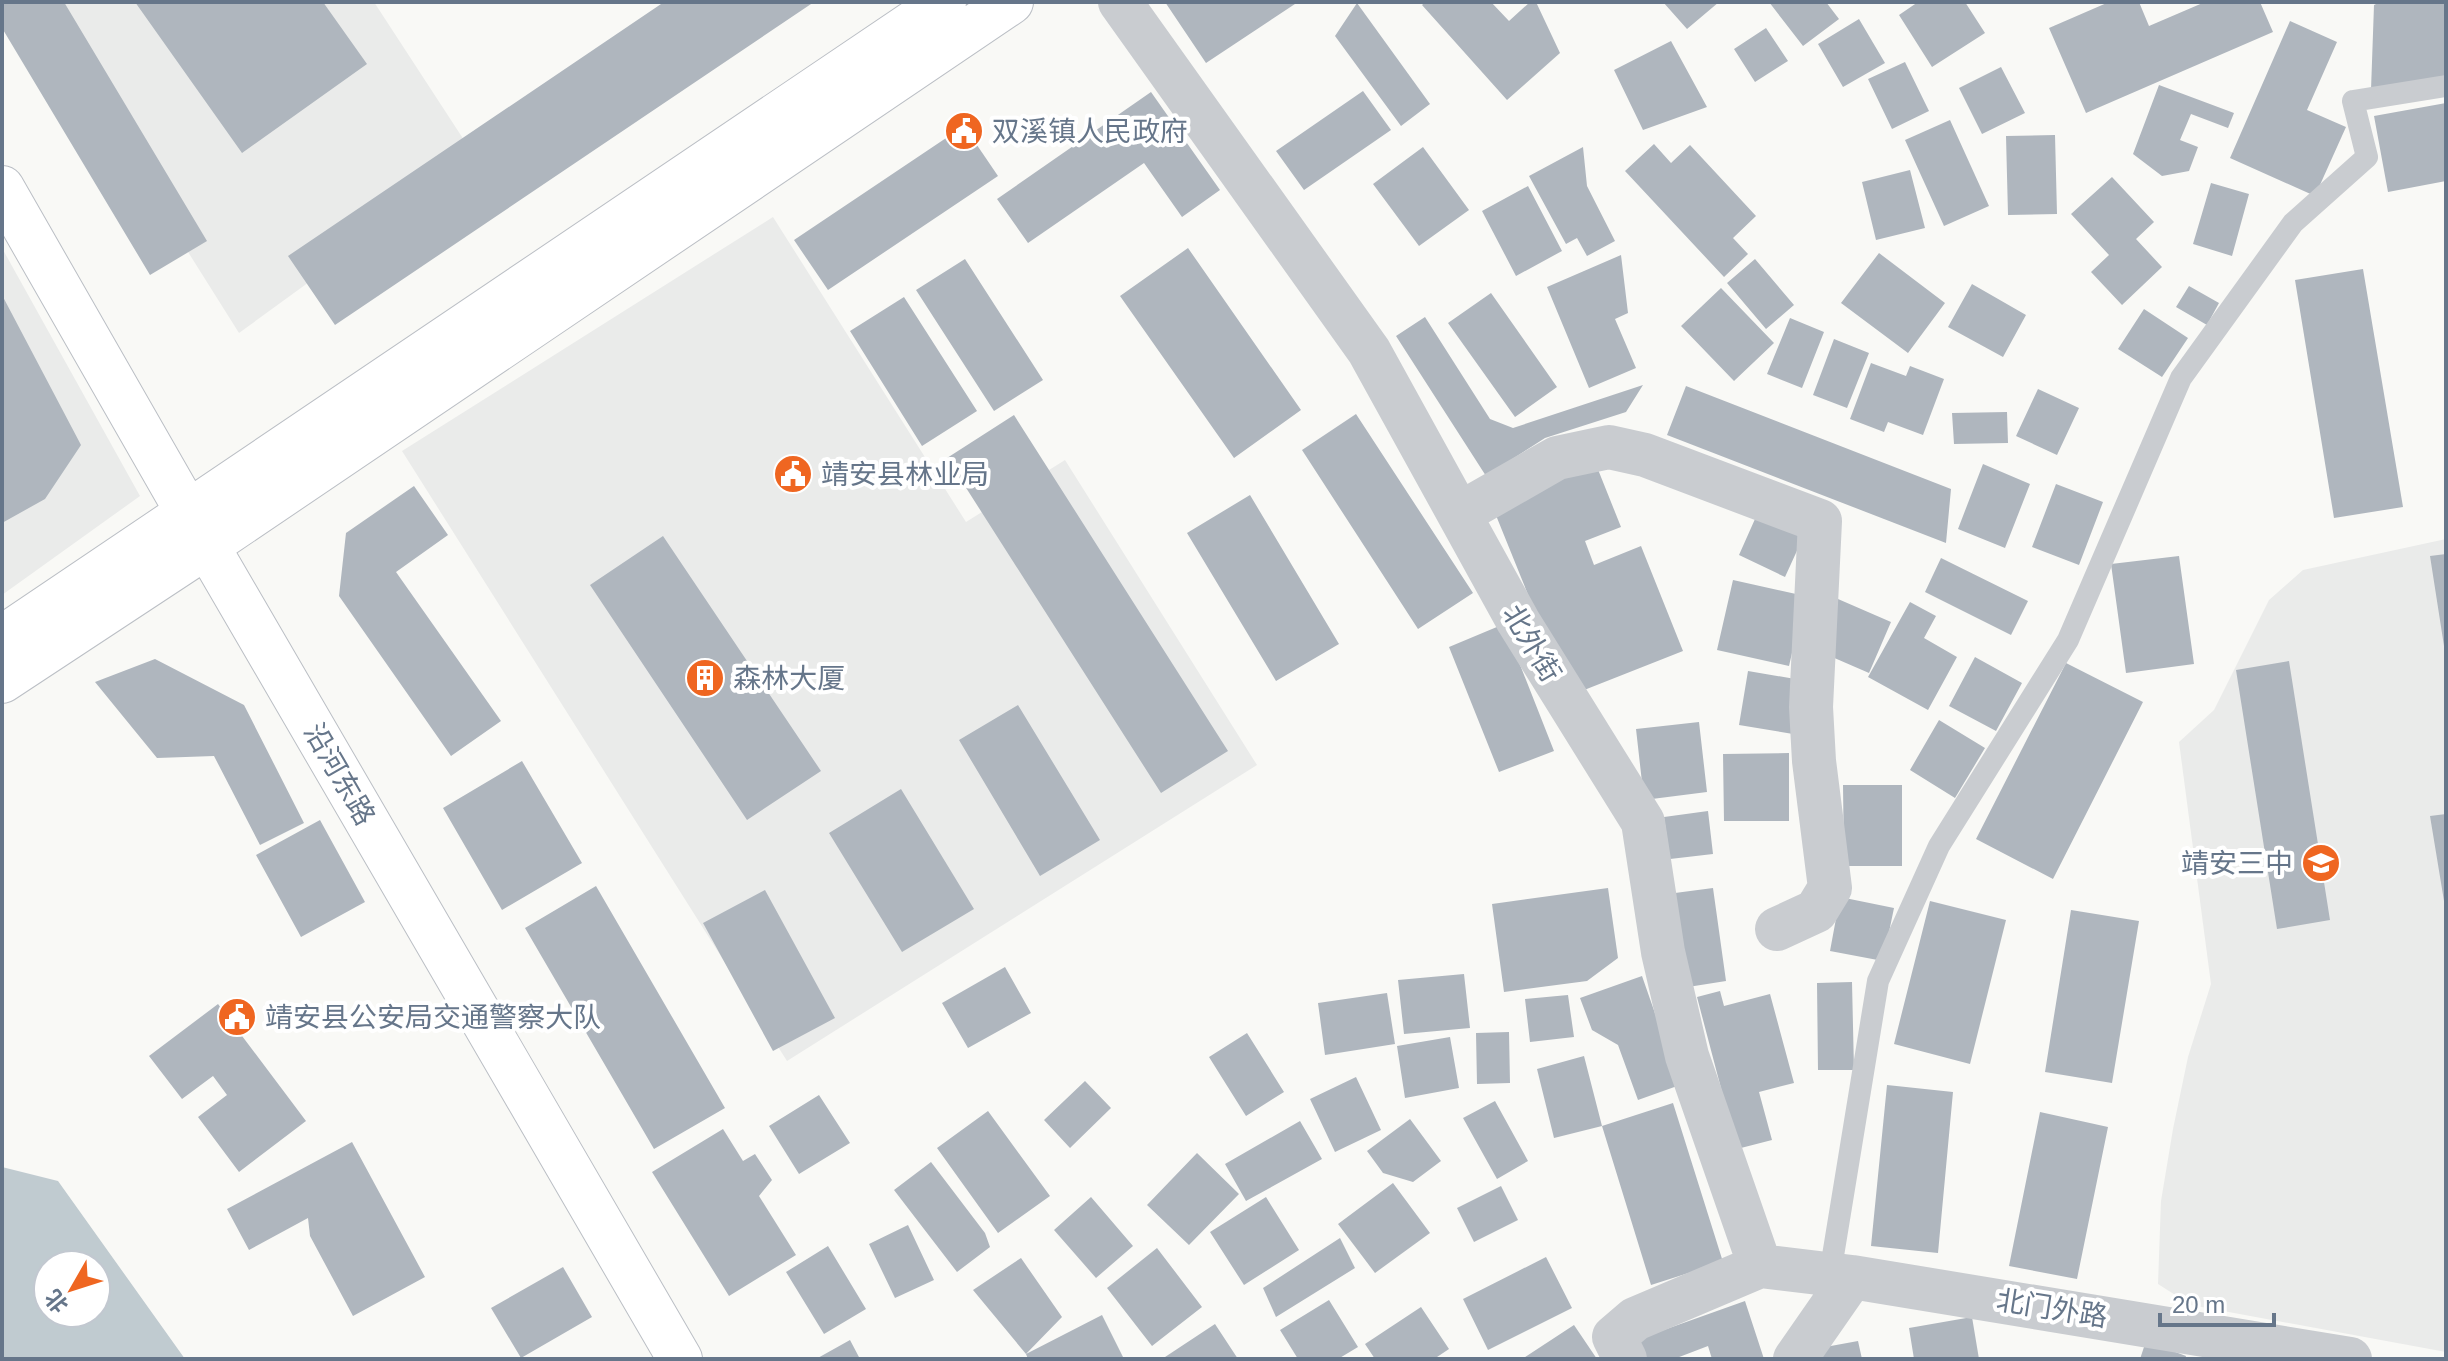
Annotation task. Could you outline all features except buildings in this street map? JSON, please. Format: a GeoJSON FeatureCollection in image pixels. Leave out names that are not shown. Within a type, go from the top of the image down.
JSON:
{"type":"FeatureCollection","features":[{"type":"Feature","properties":{"kind":"main road"},"geometry":{"type":"LineString","coordinates":[[2,681],[197,529],[944,2]]}},
{"type":"Feature","properties":{"kind":"main road"},"geometry":{"type":"LineString","coordinates":[[2,638],[197,529],[1011,2]]}},
{"type":"Feature","properties":{"kind":"main road","name":"沿河东路"},"geometry":{"type":"LineString","coordinates":[[2,188],[680,1359]]}},
{"type":"Feature","properties":{"kind":"street","name":"北外街"},"geometry":{"type":"LineString","coordinates":[[1120,2],[1369,351],[1518,621],[1643,822],[1663,952],[1687,1056],[1760,1266]]}},
{"type":"Feature","properties":{"kind":"street"},"geometry":{"type":"LineString","coordinates":[[1459,514],[1557,458],[1609,447],[1645,455],[1820,521],[1811,707],[1814,761],[1830,888],[1816,911],[1777,929]]}},
{"type":"Feature","properties":{"kind":"street"},"geometry":{"type":"LineString","coordinates":[[1625,1359],[1614,1337],[1635,1319],[1760,1266],[1831,1275],[1792,1359]]}},
{"type":"Feature","properties":{"kind":"street","name":"北门外路"},"geometry":{"type":"LineString","coordinates":[[1831,1275],[2350,1359]]}},
{"type":"Feature","properties":{"kind":"lane"},"geometry":{"type":"LineString","coordinates":[[1831,1275],[1878,981],[1939,846],[2068,640],[2181,378],[2293,223],[2367,157],[2353,101],[2446,86]]}},
{"type":"Feature","properties":{"kind":"shaded area"},"geometry":{"type":"Polygon","coordinates":[[[68,2],[374,2],[477,160],[239,333],[39,15],[68,2]]]}},
{"type":"Feature","properties":{"kind":"shaded area"},"geometry":{"type":"Polygon","coordinates":[[[773,217],[966,522],[1065,460],[1257,765],[787,1061],[402,451],[773,217]]]}},
{"type":"Feature","properties":{"kind":"shaded area"},"geometry":{"type":"Polygon","coordinates":[[[2,248],[140,496],[2,595],[2,248]]]}},
{"type":"Feature","properties":{"kind":"shaded area","name":"靖安三中"},"geometry":{"type":"Polygon","coordinates":[[[2446,539],[2446,1352],[2191,1305],[2158,1284],[2161,1201],[2173,1129],[2188,1057],[2211,984],[2179,742],[2214,710],[2269,600],[2303,570],[2446,539]]]}},
{"type":"Feature","properties":{"kind":"shaded area"},"geometry":{"type":"Polygon","coordinates":[[[2,1167],[58,1181],[107,1249],[32,1249],[32,1329],[112,1329],[112,1257],[185,1359],[2,1359],[2,1167]]]}},
{"type":"Feature","properties":{"kind":"place","name":"双溪镇人民政府"},"geometry":{"type":"Point","coordinates":[964,131]}},
{"type":"Feature","properties":{"kind":"place","name":"靖安县林业局"},"geometry":{"type":"Point","coordinates":[793,474]}},
{"type":"Feature","properties":{"kind":"place","name":"森林大厦"},"geometry":{"type":"Point","coordinates":[705,678]}},
{"type":"Feature","properties":{"kind":"place","name":"靖安三中"},"geometry":{"type":"Point","coordinates":[2321,863]}},
{"type":"Feature","properties":{"kind":"place","name":"靖安县公安局交通警察大队"},"geometry":{"type":"Point","coordinates":[237,1017]}}]}
